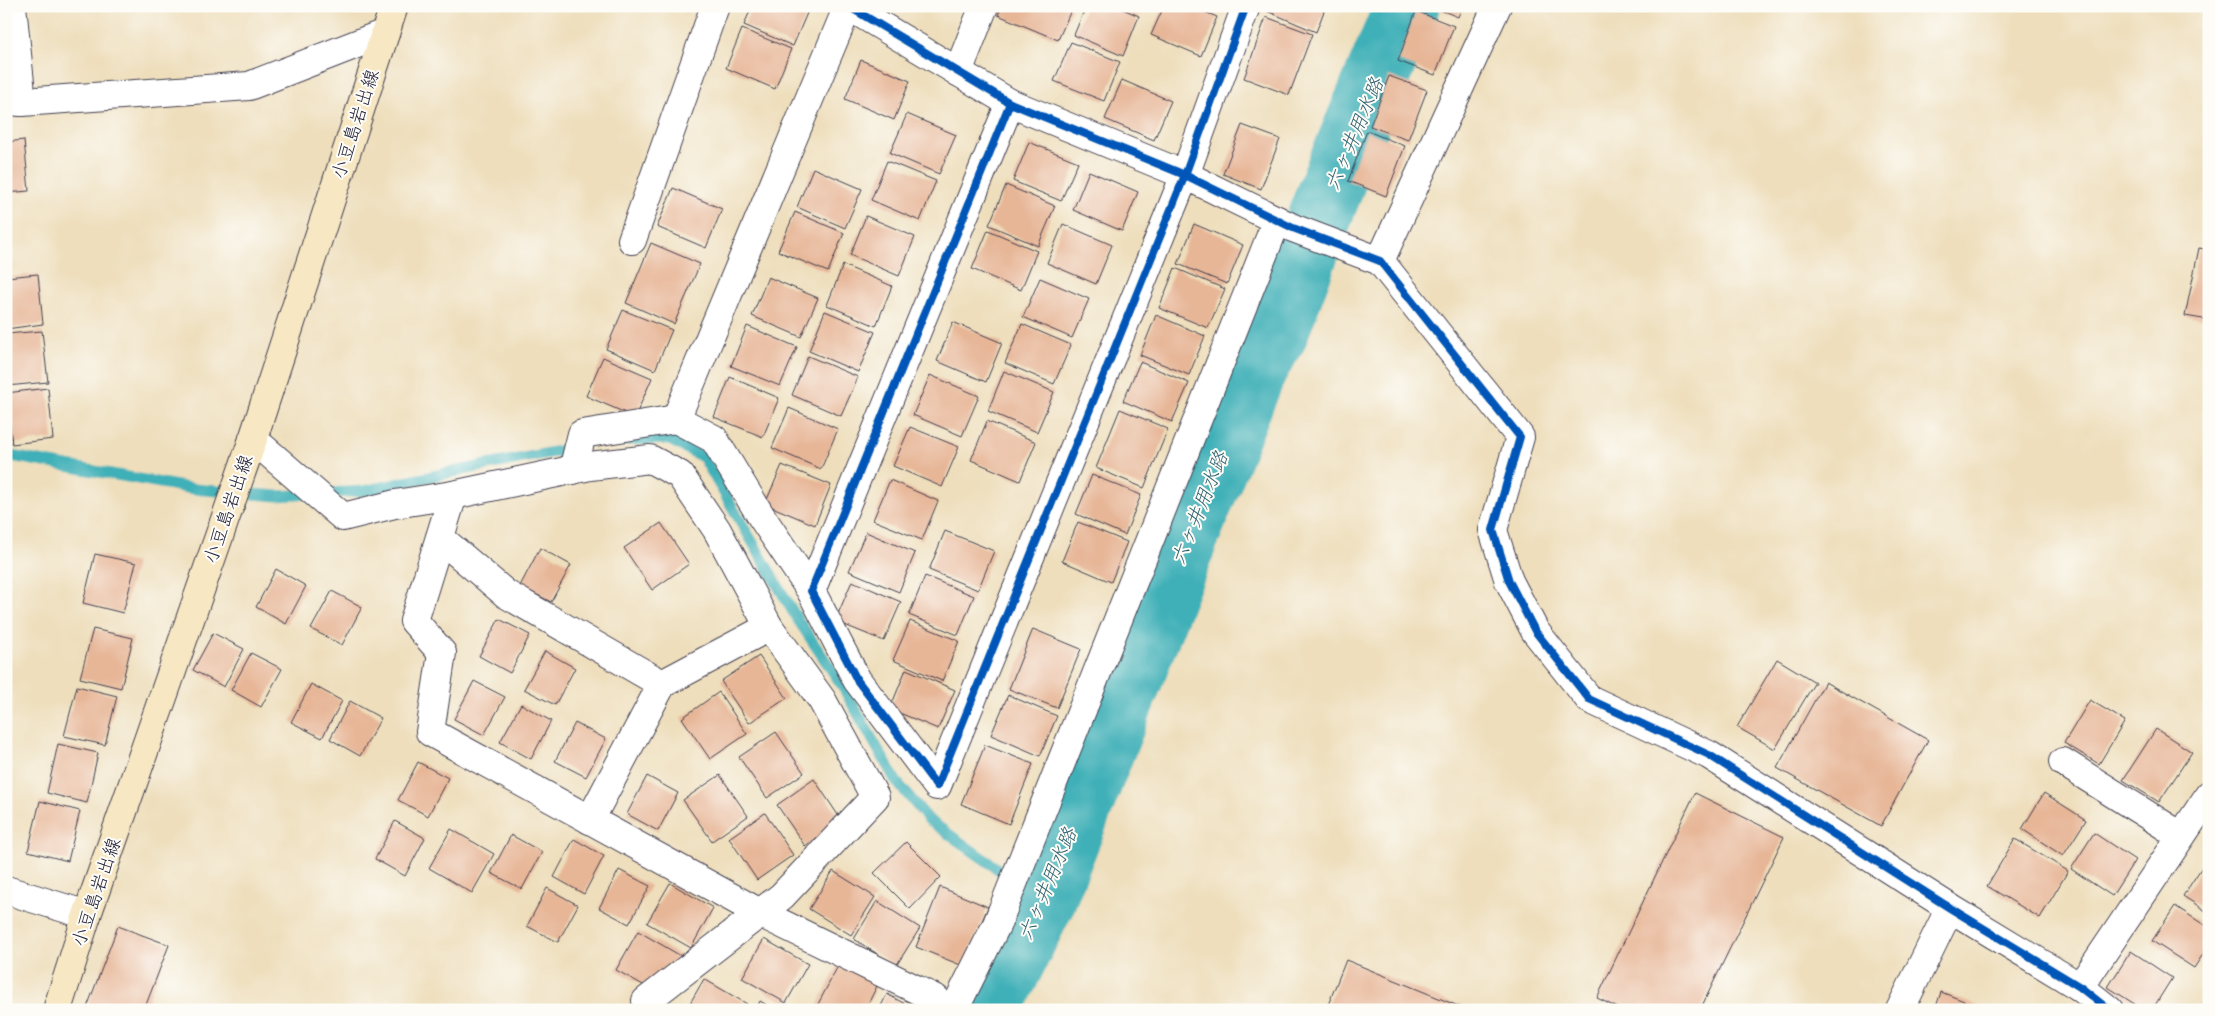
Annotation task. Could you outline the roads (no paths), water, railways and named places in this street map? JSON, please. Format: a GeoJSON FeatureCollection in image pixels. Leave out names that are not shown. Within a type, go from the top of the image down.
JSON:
{"type":"FeatureCollection","features":[{"type":"Feature","properties":{"kind":"main road","name":"小豆島岩出線"},"geometry":{"type":"LineString","coordinates":[[57,1010],[87,915],[253,438],[394,6]]}},
{"type":"Feature","properties":{"kind":"street"},"geometry":{"type":"LineString","coordinates":[[12,6],[14,102],[249,86],[385,33]]}},
{"type":"Feature","properties":{"kind":"street"},"geometry":{"type":"LineString","coordinates":[[632,240],[715,6]]}},
{"type":"Feature","properties":{"kind":"street"},"geometry":{"type":"LineString","coordinates":[[676,419],[848,6],[1010,103],[1185,175],[1285,224],[1374,259],[1520,437],[1492,530],[1509,581],[1535,631],[1589,699],[1709,755],[2080,988],[2109,1010]]}},
{"type":"Feature","properties":{"kind":"street"},"geometry":{"type":"LineString","coordinates":[[958,72],[984,6]]}},
{"type":"Feature","properties":{"kind":"street"},"geometry":{"type":"LineString","coordinates":[[573,470],[582,434],[676,419],[714,439],[761,516],[811,591],[857,680],[937,786],[1185,175],[1246,6]]}},
{"type":"Feature","properties":{"kind":"street"},"geometry":{"type":"LineString","coordinates":[[1374,259],[1497,6]]}},
{"type":"Feature","properties":{"kind":"street"},"geometry":{"type":"LineString","coordinates":[[811,591],[1010,103]]}},
{"type":"Feature","properties":{"kind":"street"},"geometry":{"type":"LineString","coordinates":[[453,495],[414,621],[442,653],[430,732],[760,913],[945,1004],[997,924],[1285,224]]}},
{"type":"Feature","properties":{"kind":"street"},"geometry":{"type":"LineString","coordinates":[[253,438],[343,517],[395,504],[453,495],[590,466],[650,458],[680,475],[717,530],[770,627],[822,700],[875,797],[782,896],[646,1001],[654,1010]]}},
{"type":"Feature","properties":{"kind":"street"},"geometry":{"type":"LineString","coordinates":[[440,538],[506,594],[662,684]]}},
{"type":"Feature","properties":{"kind":"street"},"geometry":{"type":"LineString","coordinates":[[590,820],[662,684],[770,627]]}},
{"type":"Feature","properties":{"kind":"street"},"geometry":{"type":"LineString","coordinates":[[2063,762],[2181,836]]}},
{"type":"Feature","properties":{"kind":"street"},"geometry":{"type":"LineString","coordinates":[[2080,988],[2209,794]]}},
{"type":"Feature","properties":{"kind":"street"},"geometry":{"type":"LineString","coordinates":[[6,890],[87,915]]}},
{"type":"Feature","properties":{"kind":"street"},"geometry":{"type":"LineString","coordinates":[[1900,1010],[1950,908]]}},
{"type":"Feature","properties":{"kind":"waterway","name":"六ヶ井用水路"},"geometry":{"type":"LineString","coordinates":[[989,1010],[1043,901],[1187,535],[1256,366],[1275,335],[1333,182],[1407,6]]}},
{"type":"Feature","properties":{"kind":"waterway"},"geometry":{"type":"LineString","coordinates":[[622,440],[668,439],[703,457],[796,617],[841,684],[896,781],[929,820],[1043,901]]}},
{"type":"Feature","properties":{"kind":"waterway"},"geometry":{"type":"LineString","coordinates":[[6,455],[194,489],[277,496],[364,491],[579,447]]}}]}
